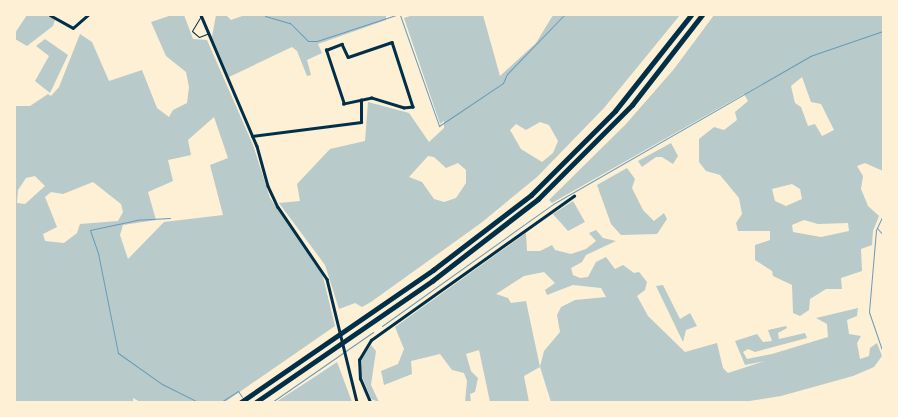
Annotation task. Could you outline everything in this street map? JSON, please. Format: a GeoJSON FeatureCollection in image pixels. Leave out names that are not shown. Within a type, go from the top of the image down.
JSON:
{"type":"FeatureCollection","features":[{"type":"Feature","properties":{"kind":"highway"},"geometry":{"type":"LineString","coordinates":[[241,402],[433,270],[530,195],[621,105],[691,15]]}},
{"type":"Feature","properties":{"kind":"highway"},"geometry":{"type":"LineString","coordinates":[[256,402],[432,281],[538,199],[632,105],[702,15]]}},
{"type":"Feature","properties":{"kind":"street"},"geometry":{"type":"LineString","coordinates":[[50,15],[74,28],[88,15]]}},
{"type":"Feature","properties":{"kind":"street"},"geometry":{"type":"LineString","coordinates":[[201,15],[207,34],[252,136],[274,200],[322,268],[336,313],[357,402]]}},
{"type":"Feature","properties":{"kind":"street"},"geometry":{"type":"LineString","coordinates":[[392,42],[413,107],[404,108],[372,98],[362,100],[344,104],[326,50],[342,44],[348,57],[392,42]]}},
{"type":"Feature","properties":{"kind":"street"},"geometry":{"type":"LineString","coordinates":[[252,136],[361,122],[362,100]]}},
{"type":"Feature","properties":{"kind":"street"},"geometry":{"type":"LineString","coordinates":[[370,402],[360,379],[359,360],[371,340],[574,196]]}},
{"type":"Feature","properties":{"kind":"lane"},"geometry":{"type":"LineString","coordinates":[[201,15],[192,31],[199,37],[207,34]]}},
{"type":"Feature","properties":{"kind":"shaded area"},"geometry":{"type":"Polygon","coordinates":[[[27,15],[46,15],[55,20],[53,26],[27,46],[15,39],[15,33],[27,15]]]}},
{"type":"Feature","properties":{"kind":"shaded area"},"geometry":{"type":"Polygon","coordinates":[[[172,15],[184,15],[193,39],[207,40],[253,145],[270,198],[322,273],[335,326],[225,402],[140,402],[133,398],[133,402],[15,402],[15,106],[30,106],[48,94],[51,96],[59,87],[80,34],[92,42],[109,81],[142,70],[157,108],[169,117],[173,110],[187,103],[189,87],[186,72],[166,56],[151,22],[172,15]],[[214,117],[188,140],[191,155],[168,160],[173,181],[148,192],[156,220],[123,225],[120,235],[128,259],[164,222],[223,215],[210,165],[228,158],[214,117]],[[35,176],[26,178],[18,190],[17,203],[25,204],[45,186],[35,176]],[[93,182],[63,194],[51,192],[45,197],[57,227],[43,234],[45,241],[64,243],[77,233],[80,224],[118,221],[123,212],[121,204],[93,182]]]}},
{"type":"Feature","properties":{"kind":"shaded area"},"geometry":{"type":"Polygon","coordinates":[[[216,15],[226,15],[231,20],[245,15],[386,15],[386,20],[318,44],[322,53],[307,60],[311,75],[307,76],[297,51],[292,47],[229,77],[212,37],[216,15]]]}},
{"type":"Feature","properties":{"kind":"shaded area"},"geometry":{"type":"Polygon","coordinates":[[[413,15],[483,15],[500,76],[536,43],[553,15],[680,15],[604,108],[537,177],[481,223],[371,302],[362,307],[355,303],[339,309],[325,265],[279,203],[300,201],[297,184],[330,149],[365,141],[368,102],[409,113],[429,142],[444,128],[444,121],[440,124],[404,18],[413,15]],[[540,122],[526,130],[516,124],[510,130],[521,149],[542,162],[553,153],[558,141],[549,125],[540,122]],[[428,156],[409,177],[422,182],[434,199],[444,202],[456,198],[466,183],[466,170],[458,163],[446,168],[434,157],[428,156]]]}},
{"type":"Feature","properties":{"kind":"shaded area"},"geometry":{"type":"Polygon","coordinates":[[[714,15],[883,15],[883,171],[865,163],[857,166],[863,176],[861,189],[868,206],[879,216],[873,231],[872,245],[861,249],[862,271],[841,278],[842,289],[826,289],[810,299],[809,310],[800,316],[793,313],[792,285],[773,276],[772,271],[755,260],[755,245],[770,240],[770,231],[738,231],[736,223],[742,214],[739,198],[720,175],[706,171],[699,162],[699,139],[714,127],[724,130],[737,120],[735,112],[748,101],[744,94],[552,203],[549,200],[626,124],[674,69],[714,15]],[[802,77],[791,86],[795,103],[801,107],[808,126],[815,124],[822,136],[834,130],[821,104],[811,102],[802,77]],[[792,184],[772,189],[775,201],[786,206],[802,199],[800,189],[792,184]],[[804,220],[792,225],[793,232],[821,237],[849,231],[848,223],[818,224],[804,220]]]}},
{"type":"Feature","properties":{"kind":"shaded area"},"geometry":{"type":"Polygon","coordinates":[[[45,39],[68,55],[50,93],[35,81],[49,56],[36,46],[45,39]]]}},
{"type":"Feature","properties":{"kind":"shaded area"},"geometry":{"type":"Polygon","coordinates":[[[671,143],[678,156],[673,164],[662,157],[656,157],[642,167],[638,161],[671,143]]]}},
{"type":"Feature","properties":{"kind":"shaded area"},"geometry":{"type":"Polygon","coordinates":[[[627,168],[635,179],[632,188],[643,210],[654,221],[664,213],[667,219],[657,234],[621,235],[611,224],[597,185],[627,168]]]}},
{"type":"Feature","properties":{"kind":"shaded area"},"geometry":{"type":"Polygon","coordinates":[[[573,201],[585,222],[568,231],[553,214],[573,201]]]}},
{"type":"Feature","properties":{"kind":"shaded area"},"geometry":{"type":"Polygon","coordinates":[[[596,230],[603,238],[616,241],[586,255],[582,262],[571,268],[573,275],[580,278],[588,277],[596,262],[606,257],[615,269],[623,265],[634,273],[639,272],[647,282],[645,290],[637,296],[648,316],[685,352],[717,343],[723,368],[728,373],[765,361],[745,365],[735,341],[757,334],[763,342],[772,341],[768,330],[786,326],[787,328],[778,333],[779,339],[805,333],[807,338],[755,352],[748,349],[743,352],[747,359],[772,354],[828,337],[827,324],[816,318],[858,308],[857,316],[847,320],[849,334],[861,336],[857,343],[860,359],[869,356],[870,348],[877,343],[882,356],[874,367],[853,376],[781,396],[743,402],[551,402],[540,367],[524,376],[529,402],[490,402],[479,350],[466,354],[471,371],[478,378],[475,392],[470,394],[471,402],[465,402],[467,381],[464,373],[452,370],[440,354],[411,361],[412,374],[384,385],[381,371],[398,364],[404,349],[395,327],[526,233],[527,251],[540,251],[552,245],[555,250],[571,254],[586,249],[596,241],[589,233],[596,230]],[[544,272],[524,276],[496,294],[508,298],[511,303],[526,301],[540,367],[544,351],[560,332],[557,315],[561,307],[575,300],[606,297],[601,288],[573,285],[547,295],[545,290],[555,283],[544,272]]]}},
{"type":"Feature","properties":{"kind":"shaded area"},"geometry":{"type":"Polygon","coordinates":[[[663,285],[680,319],[690,313],[697,326],[686,330],[683,342],[656,286],[663,285]]]}},
{"type":"Feature","properties":{"kind":"shaded area"},"geometry":{"type":"Polygon","coordinates":[[[371,345],[376,351],[371,385],[379,402],[371,399],[361,374],[361,361],[371,345]]]}},
{"type":"Feature","properties":{"kind":"shaded area"},"geometry":{"type":"Polygon","coordinates":[[[337,362],[352,402],[276,402],[313,378],[337,362]]]}},
{"type":"Feature","properties":{"kind":"waterway"},"geometry":{"type":"LineString","coordinates":[[265,16],[290,23],[308,41],[317,41],[396,15]]}},
{"type":"Feature","properties":{"kind":"waterway"},"geometry":{"type":"LineString","coordinates":[[400,15],[439,126],[503,83],[507,74],[564,15]]}},
{"type":"Feature","properties":{"kind":"waterway"},"geometry":{"type":"LineString","coordinates":[[382,326],[553,204],[810,56],[883,31]]}},
{"type":"Feature","properties":{"kind":"waterway"},"geometry":{"type":"LineString","coordinates":[[883,215],[876,230],[869,312],[883,353]]}},
{"type":"Feature","properties":{"kind":"waterway"},"geometry":{"type":"LineString","coordinates":[[170,218],[137,220],[90,230],[98,253],[118,353],[162,384],[198,402]]}},
{"type":"Feature","properties":{"kind":"waterway"},"geometry":{"type":"LineString","coordinates":[[877,228],[883,235]]}},
{"type":"Feature","properties":{"kind":"waterway"},"geometry":{"type":"LineString","coordinates":[[272,402],[373,332]]}},
{"type":"Feature","properties":{"kind":"waterway"},"geometry":{"type":"LineString","coordinates":[[221,402],[238,391],[242,397]]}}]}
